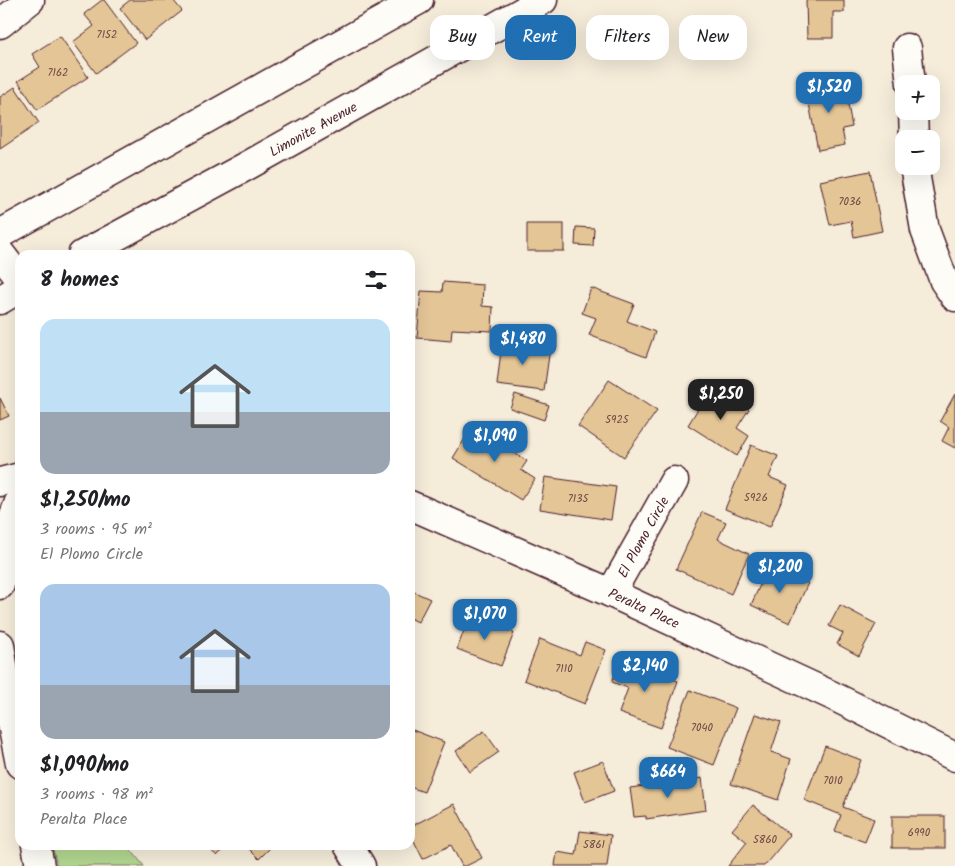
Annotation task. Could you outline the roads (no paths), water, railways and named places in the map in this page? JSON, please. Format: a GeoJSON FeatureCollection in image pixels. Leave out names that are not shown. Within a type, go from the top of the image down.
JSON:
{"type":"FeatureCollection","features":[{"type":"Feature","properties":{"kind":"street"},"geometry":{"type":"LineString","coordinates":[[0,24],[30,0]]}},
{"type":"Feature","properties":{"kind":"street"},"geometry":{"type":"LineString","coordinates":[[0,234],[420,0]]}},
{"type":"Feature","properties":{"kind":"street","name":"Limonite Avenue"},"geometry":{"type":"LineString","coordinates":[[91,250],[245,167],[543,0]]}},
{"type":"Feature","properties":{"kind":"street"},"geometry":{"type":"LineString","coordinates":[[907,48],[910,75]]}},
{"type":"Feature","properties":{"kind":"street"},"geometry":{"type":"LineString","coordinates":[[916,175],[925,230],[944,281],[955,297]]}},
{"type":"Feature","properties":{"kind":"street"},"geometry":{"type":"LineString","coordinates":[[0,253],[15,272]]}},
{"type":"Feature","properties":{"kind":"street"},"geometry":{"type":"LineString","coordinates":[[0,300],[15,291]]}},
{"type":"Feature","properties":{"kind":"street"},"geometry":{"type":"LineString","coordinates":[[0,482],[15,478]]}},
{"type":"Feature","properties":{"kind":"street","name":"El Plomo Circle"},"geometry":{"type":"LineString","coordinates":[[611,593],[674,481]]}},
{"type":"Feature","properties":{"kind":"street","name":"Peralta Place"},"geometry":{"type":"LineString","coordinates":[[415,507],[611,593],[832,694],[955,757]]}},
{"type":"Feature","properties":{"kind":"street"},"geometry":{"type":"LineString","coordinates":[[0,585],[6,536],[15,512]]}},
{"type":"Feature","properties":{"kind":"street"},"geometry":{"type":"LineString","coordinates":[[0,645],[15,741]]}},
{"type":"Feature","properties":{"kind":"street"},"geometry":{"type":"LineString","coordinates":[[37,850],[40,866]]}},
{"type":"Feature","properties":{"kind":"street"},"geometry":{"type":"LineString","coordinates":[[351,850],[362,866]]}}]}
